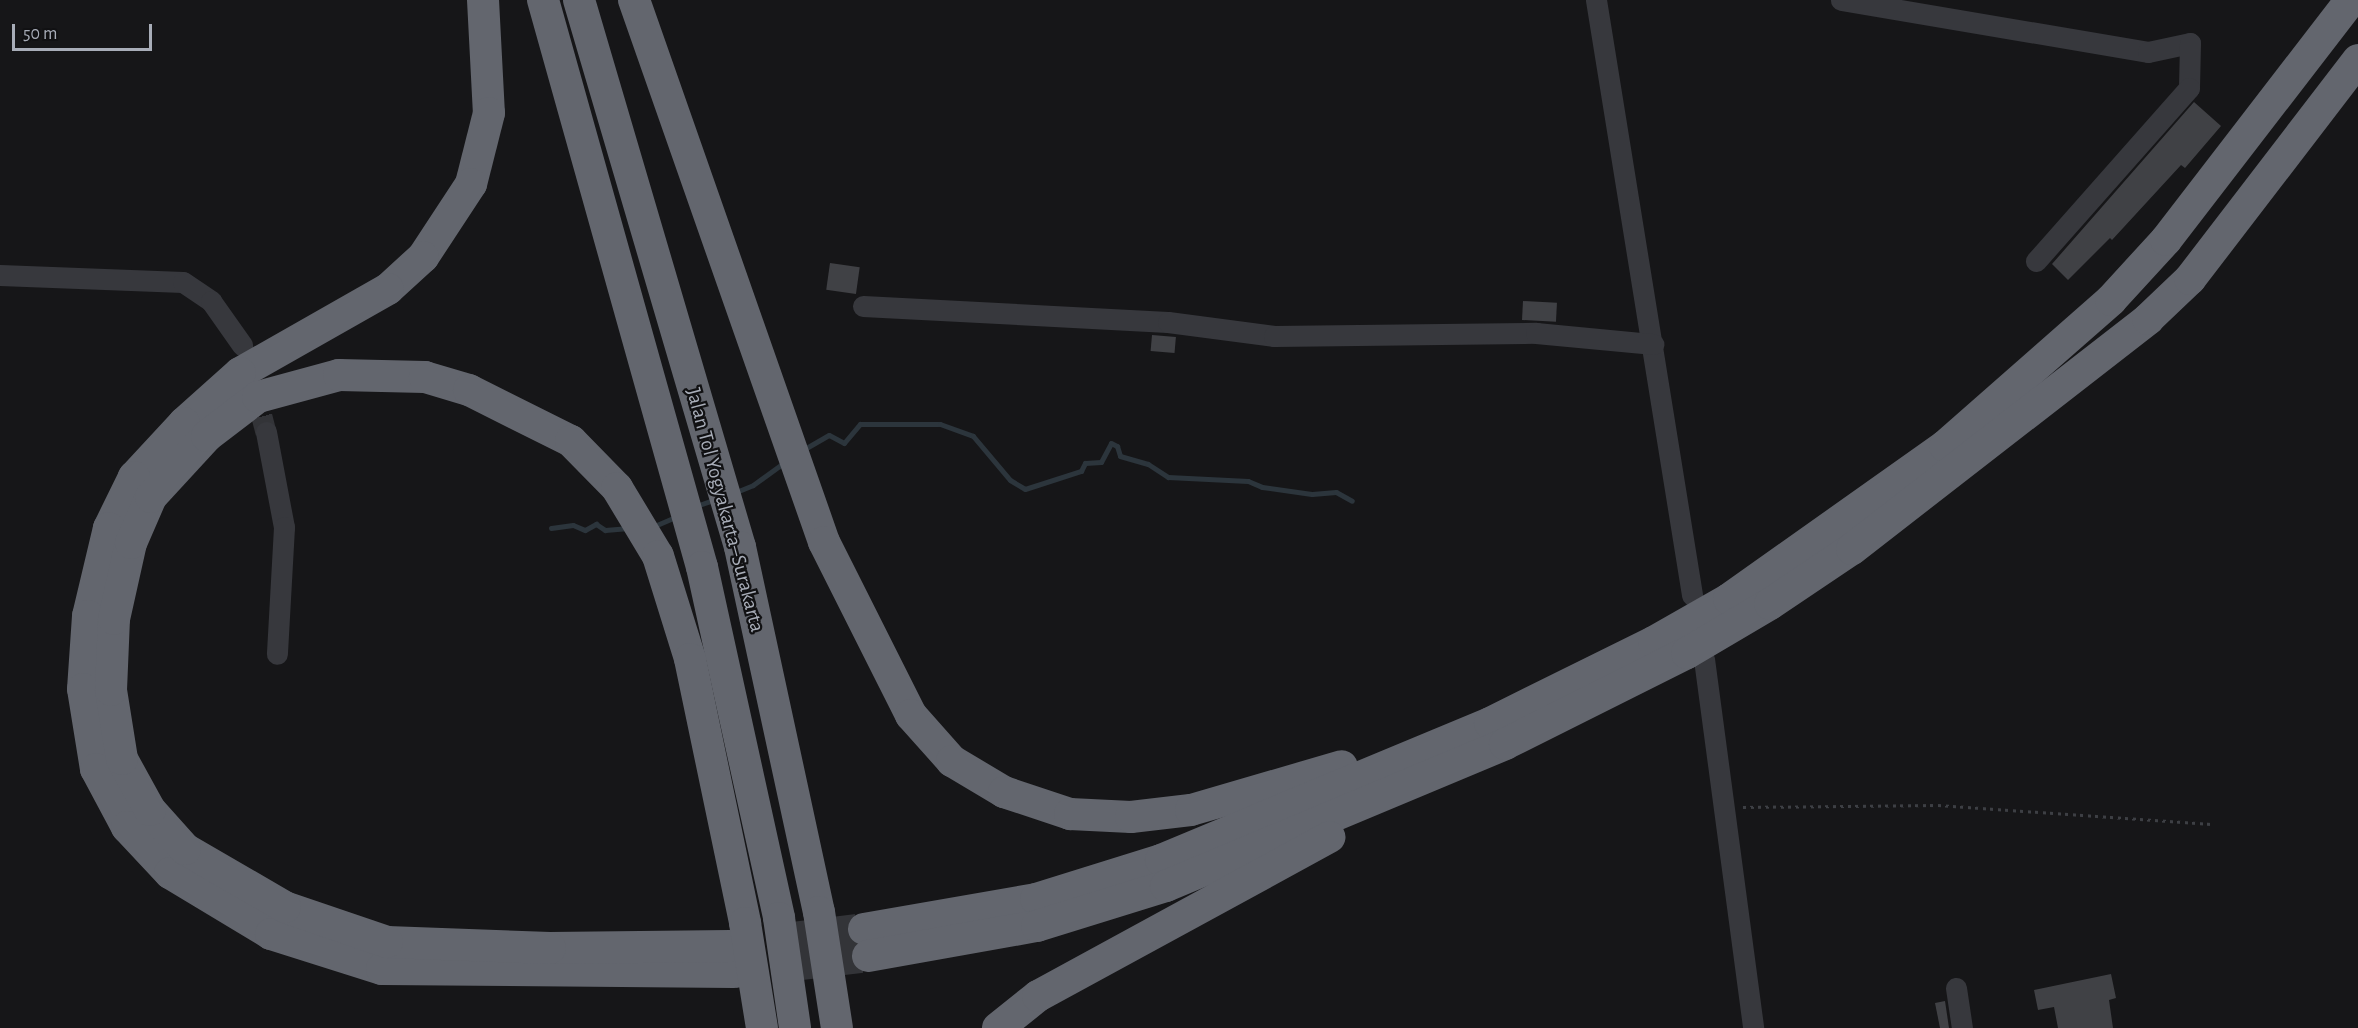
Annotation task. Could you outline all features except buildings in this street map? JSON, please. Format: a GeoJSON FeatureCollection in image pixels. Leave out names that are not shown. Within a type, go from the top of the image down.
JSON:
{"type":"FeatureCollection","features":[{"type":"Feature","properties":{"kind":"highway"},"geometry":{"type":"LineString","coordinates":[[483,0],[489,113],[471,184],[423,257],[369,301],[240,373],[184,423],[134,477],[109,528],[88,616],[83,689],[96,769],[127,827],[170,873],[272,934],[382,969],[732,959],[550,948],[387,942],[285,907],[184,849],[150,810],[122,759],[111,690],[114,619],[131,543],[151,497],[207,436],[258,398],[339,375],[424,376],[469,390],[570,441],[617,488],[658,556],[690,659],[745,923],[762,1028]]}},
{"type":"Feature","properties":{"kind":"highway","name":"Jalan Tol Yogyakarta–Surakarta"},"geometry":{"type":"LineString","coordinates":[[543,0],[702,567],[779,918],[795,1028]]}},
{"type":"Feature","properties":{"kind":"highway","name":"Jalan Tol Yogyakarta–Surakarta"},"geometry":{"type":"LineString","coordinates":[[579,0],[740,547],[819,912],[837,1028]]}},
{"type":"Feature","properties":{"kind":"highway"},"geometry":{"type":"LineString","coordinates":[[634,0],[824,542],[911,715],[952,761],[1004,792],[1070,814],[1131,817],[1191,810],[1497,733]]}},
{"type":"Feature","properties":{"kind":"highway"},"geometry":{"type":"LineString","coordinates":[[998,1028],[1038,996],[1729,599],[1945,446],[2111,300],[2143,266],[2332,30],[2351,0]]}},
{"type":"Feature","properties":{"kind":"highway"},"geometry":{"type":"LineString","coordinates":[[866,943],[1036,899],[1161,860],[1497,733],[1687,653],[1770,604],[1852,549],[2148,319],[2190,279],[2358,60]]}},
{"type":"Feature","properties":{"kind":"street"},"geometry":{"type":"LineString","coordinates":[[1596,0],[1692,595]]}},
{"type":"Feature","properties":{"kind":"street"},"geometry":{"type":"LineString","coordinates":[[1841,0],[2148,52],[2190,43],[2189,88],[2036,261]]}},
{"type":"Feature","properties":{"kind":"street"},"geometry":{"type":"LineString","coordinates":[[0,275],[183,282],[211,301],[243,345]]}},
{"type":"Feature","properties":{"kind":"street"},"geometry":{"type":"LineString","coordinates":[[863,306],[1168,322],[1286,336],[1536,333],[1653,344]]}},
{"type":"Feature","properties":{"kind":"street"},"geometry":{"type":"LineString","coordinates":[[266,432],[284,527],[276,654]]}},
{"type":"Feature","properties":{"kind":"street"},"geometry":{"type":"LineString","coordinates":[[1704,659],[1753,1028]]}},
{"type":"Feature","properties":{"kind":"street"},"geometry":{"type":"LineString","coordinates":[[1956,988],[1962,1028]]}},
{"type":"Feature","properties":{"kind":"path"},"geometry":{"type":"LineString","coordinates":[[1722,808],[1938,805],[2211,824]]}},
{"type":"Feature","properties":{"kind":"waterway"},"geometry":{"type":"LineString","coordinates":[[801,451],[829,435],[844,443],[860,424],[940,424],[973,436],[1010,480],[1025,489],[1081,471],[1085,463],[1101,462],[1111,443],[1117,446],[1120,456],[1148,464],[1168,477],[1248,481],[1262,487],[1312,494],[1336,492],[1352,501]]}},
{"type":"Feature","properties":{"kind":"waterway"},"geometry":{"type":"LineString","coordinates":[[736,492],[753,485],[786,461]]}},
{"type":"Feature","properties":{"kind":"waterway"},"geometry":{"type":"LineString","coordinates":[[696,506],[716,499]]}},
{"type":"Feature","properties":{"kind":"waterway"},"geometry":{"type":"LineString","coordinates":[[652,527],[678,516]]}},
{"type":"Feature","properties":{"kind":"waterway"},"geometry":{"type":"LineString","coordinates":[[551,528],[573,525],[585,530],[596,524],[605,530],[629,528]]}},
{"type":"Feature","properties":{"kind":"tunnel"},"geometry":{"type":"LineString","coordinates":[[254,386],[266,432]]}},
{"type":"Feature","properties":{"kind":"tunnel"},"geometry":{"type":"LineString","coordinates":[[730,946],[864,929]]}},
{"type":"Feature","properties":{"kind":"tunnel"},"geometry":{"type":"LineString","coordinates":[[734,972],[868,956]]}}]}
